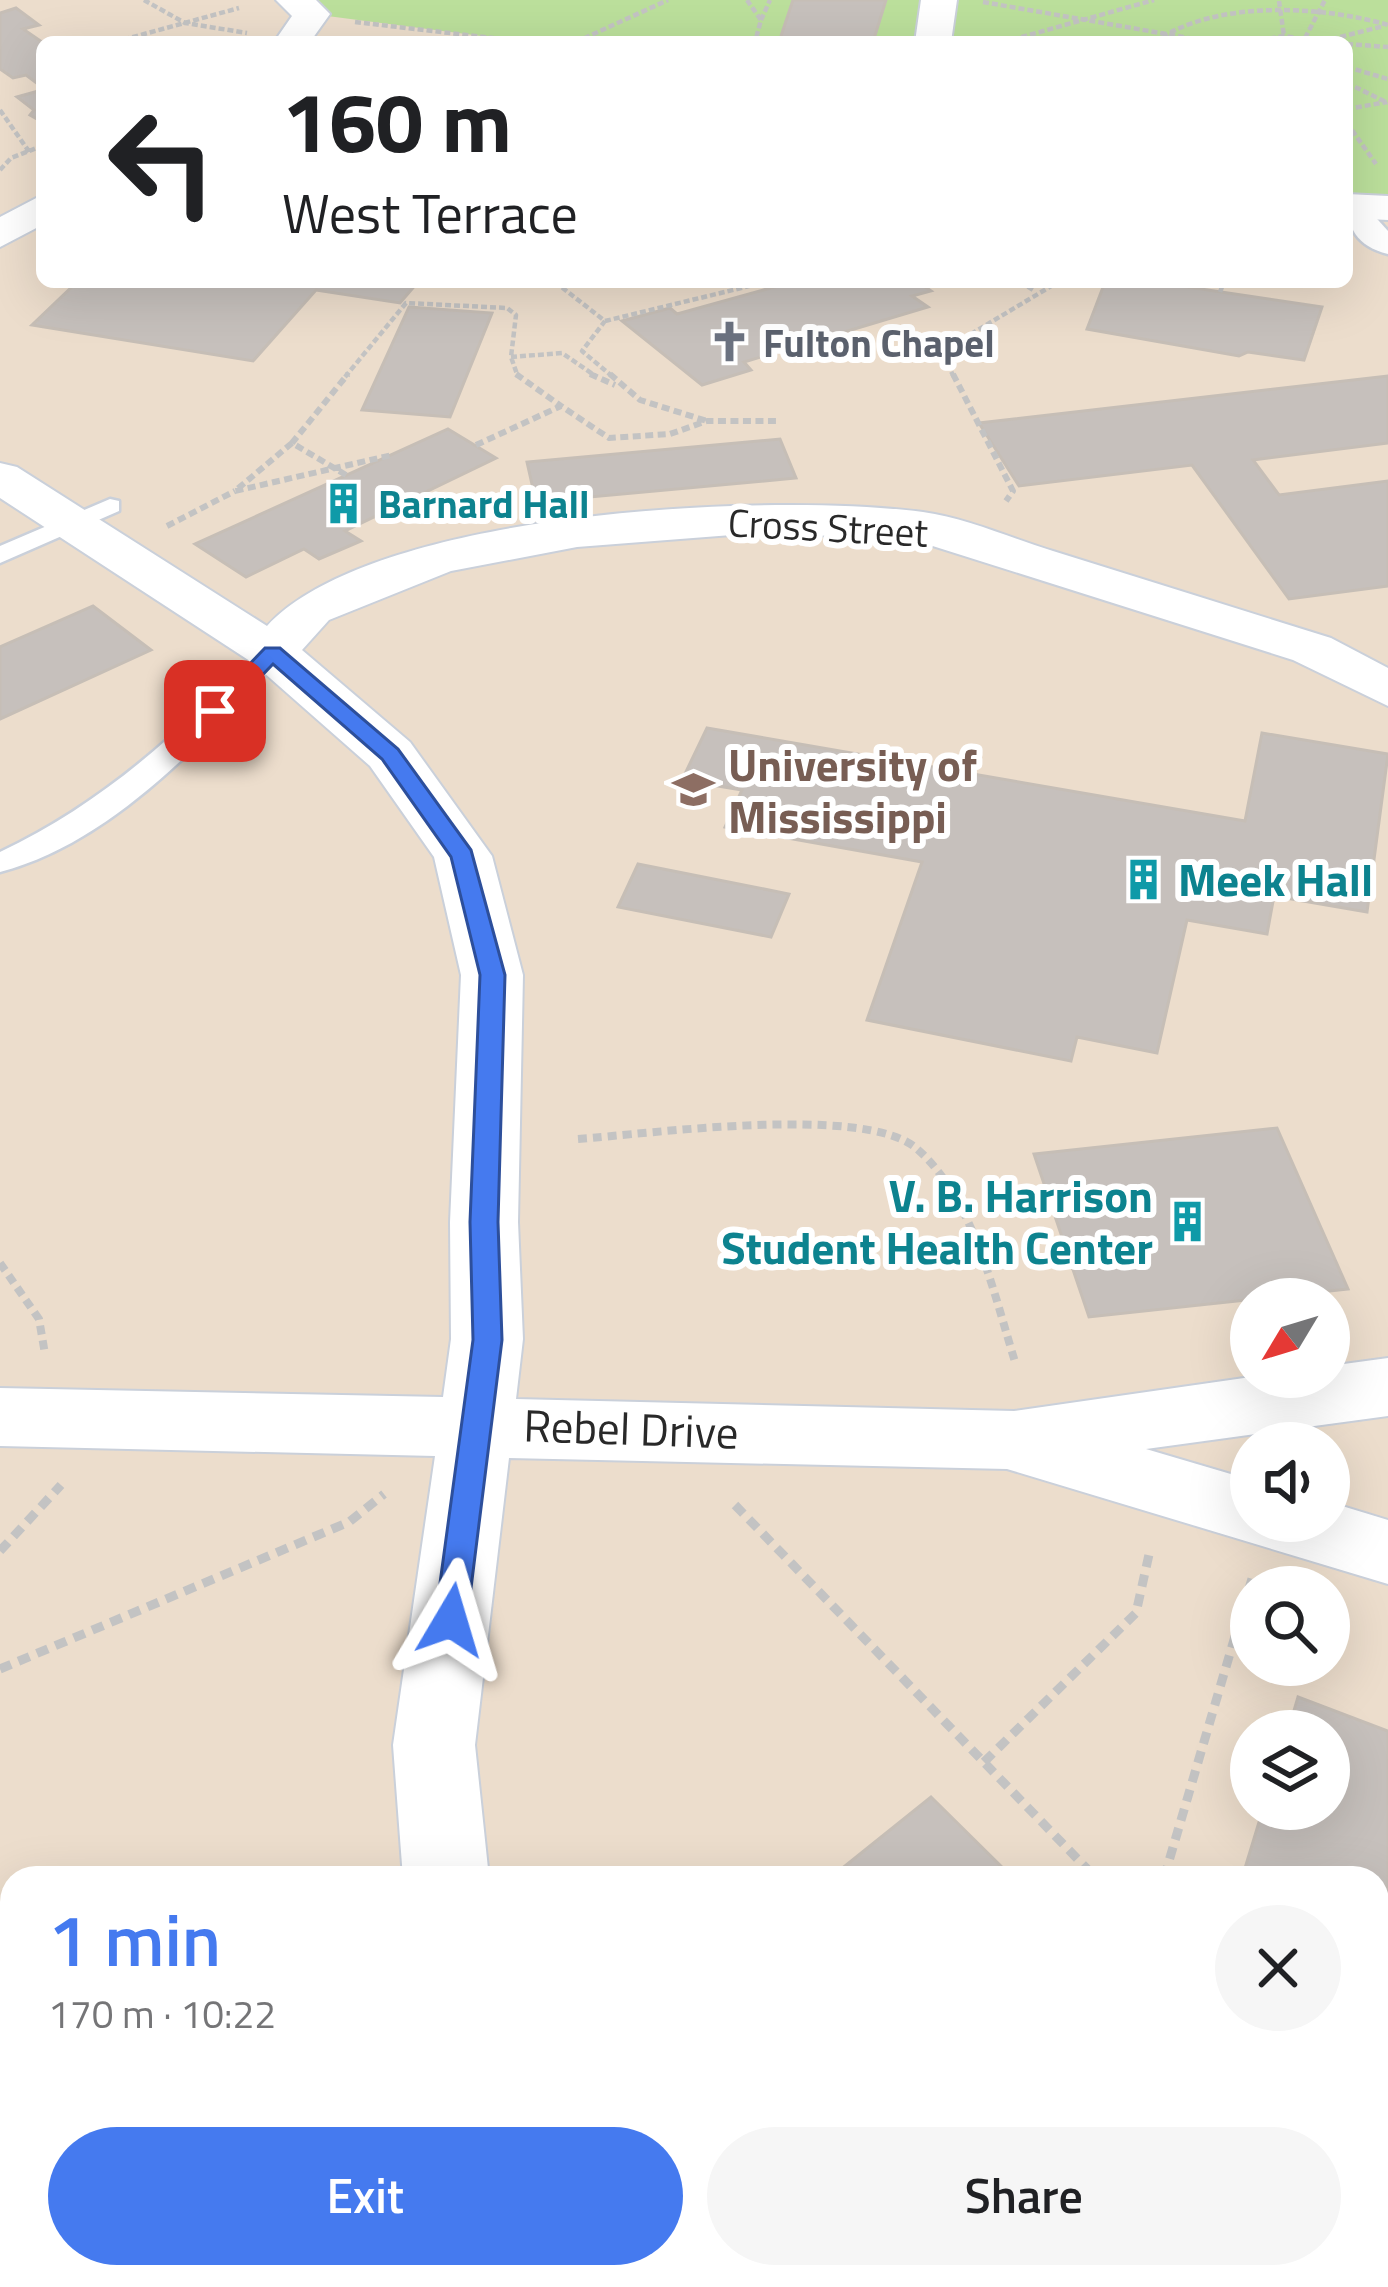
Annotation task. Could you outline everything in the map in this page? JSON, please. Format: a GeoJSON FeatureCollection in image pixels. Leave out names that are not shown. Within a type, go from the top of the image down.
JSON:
{"type":"FeatureCollection","features":[{"type":"Feature","properties":{"kind":"street"},"geometry":{"type":"LineString","coordinates":[[934,36],[939,0]]}},
{"type":"Feature","properties":{"kind":"street"},"geometry":{"type":"LineString","coordinates":[[1353,206],[1388,208]]}},
{"type":"Feature","properties":{"kind":"street"},"geometry":{"type":"LineString","coordinates":[[1353,213],[1371,234],[1388,244]]}},
{"type":"Feature","properties":{"kind":"street"},"geometry":{"type":"LineString","coordinates":[[0,478],[92,514],[272,652],[390,754],[463,856],[492,975],[484,1222],[488,1340],[434,1745],[445,1866]]}},
{"type":"Feature","properties":{"kind":"street","name":"Cross Street"},"geometry":{"type":"LineString","coordinates":[[272,652],[311,609],[438,558],[577,532],[769,517],[925,527],[1312,649],[1388,690]]}},
{"type":"Feature","properties":{"kind":"street"},"geometry":{"type":"LineString","coordinates":[[1007,1439],[1388,1387]]}},
{"type":"Feature","properties":{"kind":"street","name":"Rebel Drive"},"geometry":{"type":"LineString","coordinates":[[0,1417],[477,1423],[1007,1439],[1230,1521]]}},
{"type":"Feature","properties":{"kind":"street","name":"Rebel Drive"},"geometry":{"type":"LineString","coordinates":[[1322,1542],[1388,1552]]}},
{"type":"Feature","properties":{"kind":"lane"},"geometry":{"type":"LineString","coordinates":[[0,555],[92,514]]}},
{"type":"Feature","properties":{"kind":"lane"},"geometry":{"type":"LineString","coordinates":[[0,862],[59,838],[151,776],[272,652]]}},
{"type":"Feature","properties":{"kind":"path"},"geometry":{"type":"LineString","coordinates":[[144,0],[185,23],[301,23],[451,36]]}},
{"type":"Feature","properties":{"kind":"path"},"geometry":{"type":"LineString","coordinates":[[628,16],[641,0]]}},
{"type":"Feature","properties":{"kind":"path"},"geometry":{"type":"LineString","coordinates":[[589,36],[668,0]]}},
{"type":"Feature","properties":{"kind":"path"},"geometry":{"type":"LineString","coordinates":[[748,0],[761,20]]}},
{"type":"Feature","properties":{"kind":"path"},"geometry":{"type":"LineString","coordinates":[[757,36],[770,0]]}},
{"type":"Feature","properties":{"kind":"path"},"geometry":{"type":"LineString","coordinates":[[973,0],[1177,36]]}},
{"type":"Feature","properties":{"kind":"path"},"geometry":{"type":"LineString","coordinates":[[1026,36],[1154,0]]}},
{"type":"Feature","properties":{"kind":"path"},"geometry":{"type":"LineString","coordinates":[[1278,1],[1284,35]]}},
{"type":"Feature","properties":{"kind":"path"},"geometry":{"type":"LineString","coordinates":[[1158,36],[1178,18],[1206,8],[1278,1],[1323,3],[1388,25]]}},
{"type":"Feature","properties":{"kind":"path"},"geometry":{"type":"LineString","coordinates":[[1306,36],[1323,3]]}},
{"type":"Feature","properties":{"kind":"path"},"geometry":{"type":"LineString","coordinates":[[137,36],[239,8]]}},
{"type":"Feature","properties":{"kind":"path"},"geometry":{"type":"LineString","coordinates":[[1344,36],[1388,25]]}},
{"type":"Feature","properties":{"kind":"path"},"geometry":{"type":"LineString","coordinates":[[1279,36],[1291,36]]}},
{"type":"Feature","properties":{"kind":"path"},"geometry":{"type":"LineString","coordinates":[[1353,44],[1388,47]]}},
{"type":"Feature","properties":{"kind":"path"},"geometry":{"type":"LineString","coordinates":[[1353,69],[1388,79]]}},
{"type":"Feature","properties":{"kind":"path"},"geometry":{"type":"LineString","coordinates":[[1353,85],[1387,102]]}},
{"type":"Feature","properties":{"kind":"path"},"geometry":{"type":"LineString","coordinates":[[1353,108],[1387,102]]}},
{"type":"Feature","properties":{"kind":"path"},"geometry":{"type":"LineString","coordinates":[[0,110],[30,153]]}},
{"type":"Feature","properties":{"kind":"path"},"geometry":{"type":"LineString","coordinates":[[1353,132],[1387,180]]}},
{"type":"Feature","properties":{"kind":"path"},"geometry":{"type":"LineString","coordinates":[[0,170],[11,158],[36,150]]}},
{"type":"Feature","properties":{"kind":"path"},"geometry":{"type":"LineString","coordinates":[[0,155],[27,164]]}},
{"type":"Feature","properties":{"kind":"path"},"geometry":{"type":"LineString","coordinates":[[561,288],[604,321]]}},
{"type":"Feature","properties":{"kind":"path"},"geometry":{"type":"LineString","coordinates":[[732,288],[604,321],[582,351],[640,400],[707,421],[778,421]]}},
{"type":"Feature","properties":{"kind":"path"},"geometry":{"type":"LineString","coordinates":[[1030,288],[1035,291]]}},
{"type":"Feature","properties":{"kind":"path"},"geometry":{"type":"LineString","coordinates":[[1000,509],[1013,491],[941,352],[1043,288]]}},
{"type":"Feature","properties":{"kind":"path"},"geometry":{"type":"LineString","coordinates":[[1220,292],[1222,288]]}},
{"type":"Feature","properties":{"kind":"path"},"geometry":{"type":"LineString","coordinates":[[157,532],[235,490],[292,443],[406,303],[507,308],[516,315],[512,357],[517,377],[609,438],[670,434],[707,421]]}},
{"type":"Feature","properties":{"kind":"path"},"geometry":{"type":"LineString","coordinates":[[512,357],[562,353],[589,374],[622,388]]}},
{"type":"Feature","properties":{"kind":"path"},"geometry":{"type":"LineString","coordinates":[[476,446],[562,406]]}},
{"type":"Feature","properties":{"kind":"path"},"geometry":{"type":"LineString","coordinates":[[292,443],[346,476]]}},
{"type":"Feature","properties":{"kind":"path"},"geometry":{"type":"LineString","coordinates":[[235,490],[392,454]]}},
{"type":"Feature","properties":{"kind":"path"},"geometry":{"type":"LineString","coordinates":[[578,1138],[858,1125],[913,1144],[952,1198],[978,1247],[1016,1365]]}},
{"type":"Feature","properties":{"kind":"path"},"geometry":{"type":"LineString","coordinates":[[0,1263],[39,1319],[45,1354]]}},
{"type":"Feature","properties":{"kind":"path"},"geometry":{"type":"LineString","coordinates":[[0,1552],[61,1485]]}},
{"type":"Feature","properties":{"kind":"path"},"geometry":{"type":"LineString","coordinates":[[0,1670],[349,1522],[384,1494]]}},
{"type":"Feature","properties":{"kind":"path"},"geometry":{"type":"LineString","coordinates":[[735,1504],[1084,1866]]}},
{"type":"Feature","properties":{"kind":"path"},"geometry":{"type":"LineString","coordinates":[[1167,1866],[1260,1542]]}},
{"type":"Feature","properties":{"kind":"path"},"geometry":{"type":"LineString","coordinates":[[984,1762],[1136,1612],[1150,1550]]}},
{"type":"Feature","properties":{"kind":"shaded area","name":"University of Mississippi"},"geometry":{"type":"Polygon","coordinates":[[[0,0],[1388,0],[1388,1866],[0,1866],[0,0]]]}},
{"type":"Feature","properties":{"kind":"green space"},"geometry":{"type":"Polygon","coordinates":[[[294,0],[1388,0],[1388,208],[1353,206],[1353,36],[481,36],[312,14],[294,0]]]}},
{"type":"Feature","properties":{"kind":"building"},"geometry":{"type":"Polygon","coordinates":[[[793,0],[886,0],[875,36],[781,36],[793,0]]]}},
{"type":"Feature","properties":{"kind":"building"},"geometry":{"type":"Polygon","coordinates":[[[16,8],[39,25],[23,29],[36,38],[36,82],[26,75],[13,78],[0,69],[0,13],[16,8]]]}},
{"type":"Feature","properties":{"kind":"building"},"geometry":{"type":"Polygon","coordinates":[[[36,92],[36,118],[30,115],[34,110],[17,97],[36,92]]]}},
{"type":"Feature","properties":{"kind":"building"},"geometry":{"type":"Polygon","coordinates":[[[71,288],[413,288],[400,303],[316,290],[253,361],[32,325],[71,288]]]}},
{"type":"Feature","properties":{"kind":"building","name":"Fulton Chapel"},"geometry":{"type":"Polygon","coordinates":[[[770,288],[931,291],[912,296],[928,307],[744,362],[751,370],[702,385],[622,321],[670,308],[677,314],[770,288]]]}},
{"type":"Feature","properties":{"kind":"building"},"geometry":{"type":"Polygon","coordinates":[[[1103,288],[1194,288],[1322,307],[1304,360],[1248,352],[1239,356],[1087,329],[1103,288]]]}},
{"type":"Feature","properties":{"kind":"building"},"geometry":{"type":"Polygon","coordinates":[[[409,307],[492,313],[450,417],[362,410],[409,307]]]}},
{"type":"Feature","properties":{"kind":"building"},"geometry":{"type":"Polygon","coordinates":[[[1388,376],[1388,443],[1253,460],[1279,495],[1388,481],[1388,586],[1289,599],[1192,465],[1019,486],[979,423],[1388,376]]]}},
{"type":"Feature","properties":{"kind":"building","name":"Barnard Hall"},"geometry":{"type":"Polygon","coordinates":[[[448,429],[496,458],[345,531],[361,541],[319,559],[304,549],[246,577],[195,544],[448,429]]]}},
{"type":"Feature","properties":{"kind":"building"},"geometry":{"type":"Polygon","coordinates":[[[780,439],[796,478],[536,502],[527,462],[780,439]]]}},
{"type":"Feature","properties":{"kind":"building"},"geometry":{"type":"Polygon","coordinates":[[[93,606],[151,650],[0,719],[0,647],[93,606]]]}},
{"type":"Feature","properties":{"kind":"building","name":"Meek Hall"},"geometry":{"type":"Polygon","coordinates":[[[707,728],[1245,821],[1262,733],[1388,754],[1367,912],[1274,896],[1267,934],[1187,920],[1157,1053],[1077,1037],[1071,1061],[867,1020],[922,862],[725,827],[742,790],[682,780],[707,728]]]}},
{"type":"Feature","properties":{"kind":"building"},"geometry":{"type":"Polygon","coordinates":[[[638,864],[789,894],[771,937],[618,907],[638,864]]]}},
{"type":"Feature","properties":{"kind":"building","name":"V. B. Harrison Student Health Center"},"geometry":{"type":"Polygon","coordinates":[[[1277,1128],[1343,1278],[1230,1278],[1230,1302],[1089,1317],[1034,1154],[1277,1128]]]}},
{"type":"Feature","properties":{"kind":"building"},"geometry":{"type":"Polygon","coordinates":[[[1298,1697],[1332,1710],[1294,1710],[1298,1697]]]}},
{"type":"Feature","properties":{"kind":"building"},"geometry":{"type":"Polygon","coordinates":[[[1350,1717],[1388,1731],[1388,1866],[1246,1866],[1257,1830],[1350,1830],[1350,1717]]]}},
{"type":"Feature","properties":{"kind":"building"},"geometry":{"type":"Polygon","coordinates":[[[931,1797],[1001,1866],[845,1866],[931,1797]]]}},
{"type":"Feature","properties":{"kind":"place","name":"Fulton Chapel"},"geometry":{"type":"Point","coordinates":[729,342]}},
{"type":"Feature","properties":{"kind":"place","name":"Barnard Hall"},"geometry":{"type":"Point","coordinates":[344,503]}},
{"type":"Feature","properties":{"kind":"place","name":"University of Mississippi"},"geometry":{"type":"Point","coordinates":[694,790]}},
{"type":"Feature","properties":{"kind":"place","name":"Meek Hall"},"geometry":{"type":"Point","coordinates":[1144,879]}},
{"type":"Feature","properties":{"kind":"place","name":"V. B. Harrison Student Health Center"},"geometry":{"type":"Point","coordinates":[1187,1221]}},
{"type":"Feature","properties":{"kind":"route"},"geometry":{"type":"LineString","coordinates":[[215,711],[272,652],[390,754],[463,856],[492,975],[484,1222],[488,1340],[451,1620]]}}]}
